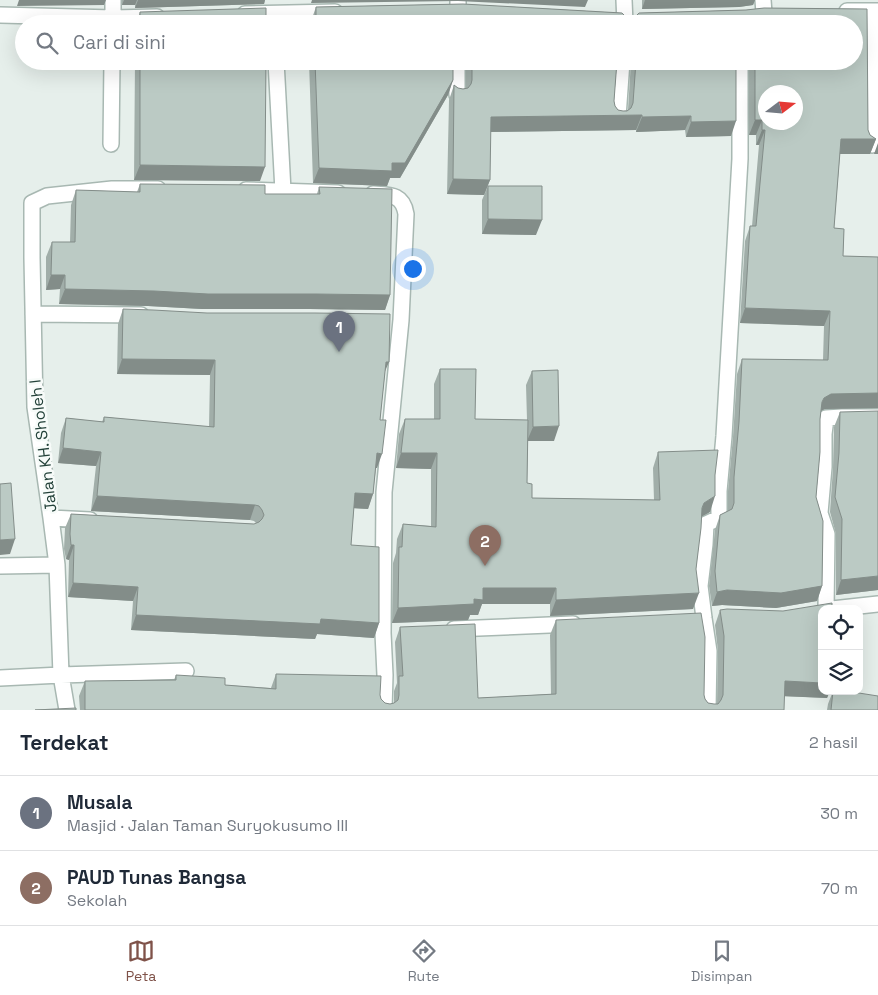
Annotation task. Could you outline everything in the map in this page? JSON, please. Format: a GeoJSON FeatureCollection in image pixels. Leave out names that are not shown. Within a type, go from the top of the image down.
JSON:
{"type":"FeatureCollection","features":[{"type":"Feature","properties":{"kind":"street"},"geometry":{"type":"LineString","coordinates":[[113,0],[113,15]]}},
{"type":"Feature","properties":{"kind":"street"},"geometry":{"type":"LineString","coordinates":[[624,0],[625,15]]}},
{"type":"Feature","properties":{"kind":"street"},"geometry":{"type":"LineString","coordinates":[[748,15],[763,6],[783,12]]}},
{"type":"Feature","properties":{"kind":"street"},"geometry":{"type":"LineString","coordinates":[[830,10],[874,11],[872,145]]}},
{"type":"Feature","properties":{"kind":"street"},"geometry":{"type":"LineString","coordinates":[[235,14],[351,12]]}},
{"type":"Feature","properties":{"kind":"street"},"geometry":{"type":"LineString","coordinates":[[0,15],[15,16]]}},
{"type":"Feature","properties":{"kind":"street"},"geometry":{"type":"LineString","coordinates":[[111,144],[112,70]]}},
{"type":"Feature","properties":{"kind":"street"},"geometry":{"type":"LineString","coordinates":[[276,70],[283,191]]}},
{"type":"Feature","properties":{"kind":"street"},"geometry":{"type":"LineString","coordinates":[[457,70],[457,95]]}},
{"type":"Feature","properties":{"kind":"street"},"geometry":{"type":"LineString","coordinates":[[618,117],[621,70]]}},
{"type":"Feature","properties":{"kind":"street"},"geometry":{"type":"LineString","coordinates":[[708,710],[709,651],[699,618],[700,586],[706,524],[719,518],[719,491],[724,436],[740,159],[740,70]]}},
{"type":"Feature","properties":{"kind":"street","name":"Jalan KH. Sholeh I"},"geometry":{"type":"LineString","coordinates":[[67,710],[60,675],[56,565],[35,407],[32,203],[47,196],[112,189],[169,190]]}},
{"type":"Feature","properties":{"kind":"street"},"geometry":{"type":"LineString","coordinates":[[235,190],[389,195],[398,198],[405,206],[401,320],[384,492],[382,633],[385,676],[384,710]]}},
{"type":"Feature","properties":{"kind":"street"},"geometry":{"type":"LineString","coordinates":[[33,314],[157,316]]}},
{"type":"Feature","properties":{"kind":"street"},"geometry":{"type":"LineString","coordinates":[[383,319],[401,320]]}},
{"type":"Feature","properties":{"kind":"street"},"geometry":{"type":"LineString","coordinates":[[820,605],[827,534],[820,514],[826,418],[878,417]]}},
{"type":"Feature","properties":{"kind":"street"},"geometry":{"type":"LineString","coordinates":[[51,518],[101,521]]}},
{"type":"Feature","properties":{"kind":"street"},"geometry":{"type":"LineString","coordinates":[[0,566],[56,565]]}},
{"type":"Feature","properties":{"kind":"street"},"geometry":{"type":"LineString","coordinates":[[863,606],[878,604]]}},
{"type":"Feature","properties":{"kind":"street"},"geometry":{"type":"LineString","coordinates":[[699,618],[721,614]]}},
{"type":"Feature","properties":{"kind":"street"},"geometry":{"type":"LineString","coordinates":[[441,630],[587,623]]}},
{"type":"Feature","properties":{"kind":"street"},"geometry":{"type":"LineString","coordinates":[[382,633],[402,632]]}},
{"type":"Feature","properties":{"kind":"street"},"geometry":{"type":"LineString","coordinates":[[0,678],[186,671]]}},
{"type":"Feature","properties":{"kind":"building"},"geometry":{"type":"Polygon","coordinates":[[[463,4],[622,13],[624,15],[316,15],[316,7],[463,4]]]}},
{"type":"Feature","properties":{"kind":"building"},"geometry":{"type":"Polygon","coordinates":[[[266,8],[266,15],[140,15],[140,12],[266,8]]]}},
{"type":"Feature","properties":{"kind":"building"},"geometry":{"type":"Polygon","coordinates":[[[764,8],[867,9],[868,130],[870,135],[876,139],[841,139],[834,228],[844,229],[843,256],[878,257],[878,393],[831,394],[824,398],[822,402],[816,497],[823,521],[822,586],[781,593],[727,590],[717,592],[715,571],[720,515],[732,509],[734,503],[742,359],[828,360],[830,311],[745,308],[750,226],[756,226],[765,130],[803,130],[803,85],[758,85],[758,120],[755,120],[755,70],[863,70],[863,15],[637,15],[639,13],[764,8]]]}},
{"type":"Feature","properties":{"kind":"building"},"geometry":{"type":"Polygon","coordinates":[[[140,70],[266,70],[265,167],[140,165],[140,70]]]}},
{"type":"Feature","properties":{"kind":"building"},"geometry":{"type":"Polygon","coordinates":[[[315,70],[453,70],[453,80],[405,163],[392,163],[392,171],[319,168],[315,70]]]}},
{"type":"Feature","properties":{"kind":"building"},"geometry":{"type":"Polygon","coordinates":[[[472,70],[616,70],[615,106],[618,110],[627,111],[633,103],[635,70],[736,70],[736,121],[691,122],[691,116],[642,117],[642,115],[491,117],[490,180],[453,179],[454,85],[458,88],[468,88],[472,80],[472,70]]]}},
{"type":"Feature","properties":{"kind":"building"},"geometry":{"type":"Polygon","coordinates":[[[140,184],[265,185],[265,194],[320,194],[319,187],[392,189],[390,295],[208,294],[65,289],[65,275],[51,275],[52,242],[75,242],[76,190],[140,192],[140,184]]]}},
{"type":"Feature","properties":{"kind":"building"},"geometry":{"type":"Polygon","coordinates":[[[488,186],[542,186],[542,220],[488,219],[488,186]]]}},
{"type":"Feature","properties":{"kind":"building"},"geometry":{"type":"Polygon","coordinates":[[[123,309],[207,313],[390,314],[389,362],[386,362],[380,420],[386,420],[382,454],[377,453],[373,494],[355,493],[351,545],[379,547],[379,623],[321,619],[320,624],[136,615],[138,587],[73,583],[74,545],[71,545],[71,514],[254,524],[259,522],[264,515],[259,506],[255,505],[97,496],[101,452],[63,448],[66,418],[104,422],[104,417],[214,427],[215,360],[122,359],[123,309]]]}},
{"type":"Feature","properties":{"kind":"building"},"geometry":{"type":"Polygon","coordinates":[[[440,369],[476,369],[475,419],[528,420],[527,483],[532,484],[532,498],[660,500],[658,452],[718,450],[715,496],[704,503],[702,508],[696,569],[699,593],[556,600],[556,588],[483,588],[483,600],[474,599],[474,604],[398,608],[399,547],[402,547],[403,524],[436,527],[437,453],[401,453],[405,419],[440,419],[440,369]]]}},
{"type":"Feature","properties":{"kind":"building"},"geometry":{"type":"Polygon","coordinates":[[[558,370],[559,426],[533,427],[532,371],[558,370]]]}},
{"type":"Feature","properties":{"kind":"building"},"geometry":{"type":"Polygon","coordinates":[[[878,411],[878,576],[841,580],[842,519],[835,497],[840,412],[878,411]]]}},
{"type":"Feature","properties":{"kind":"building"},"geometry":{"type":"Polygon","coordinates":[[[11,483],[15,539],[0,540],[0,484],[11,483]]]}},
{"type":"Feature","properties":{"kind":"building"},"geometry":{"type":"Polygon","coordinates":[[[818,605],[818,683],[785,681],[784,710],[85,710],[85,681],[176,680],[176,675],[225,678],[225,685],[276,689],[276,674],[381,676],[381,699],[385,703],[390,704],[398,700],[399,676],[403,676],[400,627],[475,624],[478,698],[556,694],[556,620],[701,613],[705,637],[704,695],[708,703],[718,704],[723,695],[724,636],[720,610],[783,611],[818,605]]]}},
{"type":"Feature","properties":{"kind":"building"},"geometry":{"type":"Polygon","coordinates":[[[863,694],[878,696],[878,710],[831,710],[833,695],[863,694]]]}},
{"type":"Feature","properties":{"kind":"building"},"geometry":{"type":"Polygon","coordinates":[[[76,708],[76,710],[35,710],[76,708]]]}},
{"type":"Feature","properties":{"kind":"place","name":"Musala"},"geometry":{"type":"Point","coordinates":[339,352]}},
{"type":"Feature","properties":{"kind":"place","name":"PAUD Tunas Bangsa"},"geometry":{"type":"Point","coordinates":[485,566]}}]}
